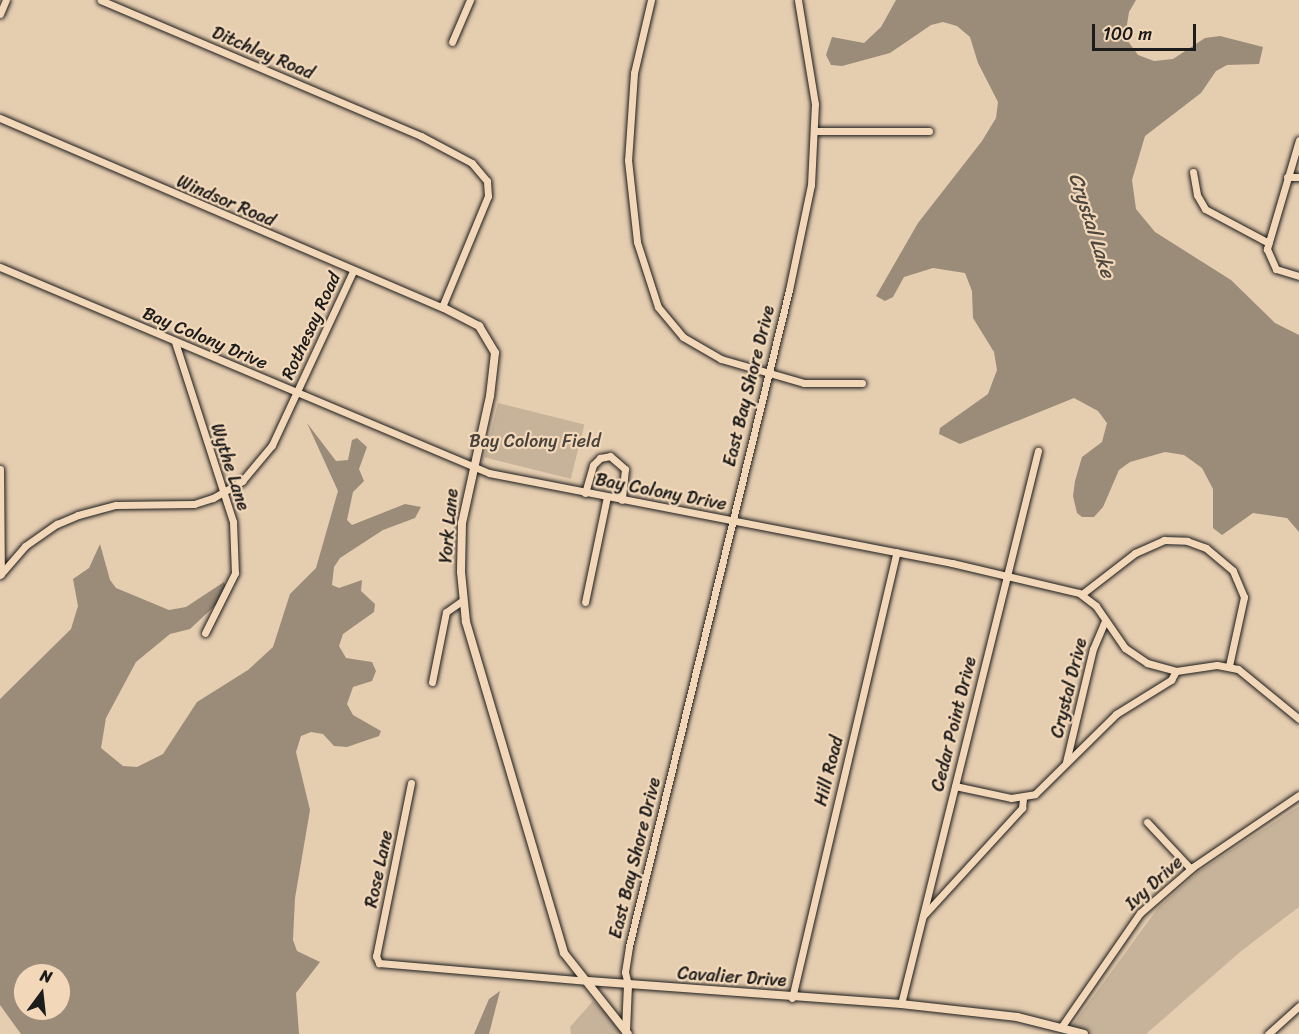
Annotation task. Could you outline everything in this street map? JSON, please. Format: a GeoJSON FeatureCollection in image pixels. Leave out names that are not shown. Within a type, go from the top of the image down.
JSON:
{"type":"FeatureCollection","features":[{"type":"Feature","properties":{"kind":"street"},"geometry":{"type":"LineString","coordinates":[[0,14],[6,0]]}},
{"type":"Feature","properties":{"kind":"street","name":"Ditchley Road"},"geometry":{"type":"LineString","coordinates":[[101,0],[412,133],[472,163],[489,189],[487,202],[442,308]]}},
{"type":"Feature","properties":{"kind":"street"},"geometry":{"type":"LineString","coordinates":[[452,42],[470,0]]}},
{"type":"Feature","properties":{"kind":"street"},"geometry":{"type":"LineString","coordinates":[[651,0],[634,74],[628,150],[633,219],[649,286],[664,316],[689,342],[721,359],[767,373],[824,385],[862,383]]}},
{"type":"Feature","properties":{"kind":"street","name":"East Bay Shore Drive"},"geometry":{"type":"LineString","coordinates":[[628,986],[625,972],[629,946],[803,228],[814,131],[810,64],[798,0]]}},
{"type":"Feature","properties":{"kind":"street","name":"Windsor Road"},"geometry":{"type":"LineString","coordinates":[[0,118],[442,308]]}},
{"type":"Feature","properties":{"kind":"street"},"geometry":{"type":"LineString","coordinates":[[814,131],[929,131]]}},
{"type":"Feature","properties":{"kind":"street"},"geometry":{"type":"LineString","coordinates":[[1299,140],[1269,243],[1272,265],[1280,272],[1299,276]]}},
{"type":"Feature","properties":{"kind":"street"},"geometry":{"type":"LineString","coordinates":[[1192,172],[1197,195],[1205,208],[1269,243]]}},
{"type":"Feature","properties":{"kind":"street"},"geometry":{"type":"LineString","coordinates":[[1287,177],[1299,177]]}},
{"type":"Feature","properties":{"kind":"street","name":"Bay Colony Drive"},"geometry":{"type":"LineString","coordinates":[[0,267],[473,468],[585,493],[897,552],[1082,594]]}},
{"type":"Feature","properties":{"kind":"street","name":"Rothesay Road"},"geometry":{"type":"LineString","coordinates":[[226,492],[265,456],[353,271]]}},
{"type":"Feature","properties":{"kind":"street","name":"York Lane"},"geometry":{"type":"LineString","coordinates":[[442,308],[479,326],[495,353],[490,396],[462,523],[462,601],[478,668],[558,936],[568,960],[588,981],[627,1033]]}},
{"type":"Feature","properties":{"kind":"street","name":"Wythe Lane"},"geometry":{"type":"LineString","coordinates":[[176,342],[211,459],[226,492],[232,522],[235,573],[205,633]]}},
{"type":"Feature","properties":{"kind":"street","name":"Cedar Point Drive"},"geometry":{"type":"LineString","coordinates":[[901,1004],[1038,451]]}},
{"type":"Feature","properties":{"kind":"street"},"geometry":{"type":"LineString","coordinates":[[585,493],[593,465],[600,458],[610,456],[625,469],[622,500]]}},
{"type":"Feature","properties":{"kind":"street"},"geometry":{"type":"LineString","coordinates":[[0,469],[0,574]]}},
{"type":"Feature","properties":{"kind":"street"},"geometry":{"type":"LineString","coordinates":[[0,574],[25,546],[57,524],[78,515],[116,505],[178,507],[226,492]]}},
{"type":"Feature","properties":{"kind":"street"},"geometry":{"type":"LineString","coordinates":[[585,602],[607,496]]}},
{"type":"Feature","properties":{"kind":"street"},"geometry":{"type":"LineString","coordinates":[[1229,666],[1244,597],[1233,571],[1206,548],[1187,541],[1164,540],[1135,553],[1082,594],[1096,606],[1105,621],[1135,656],[1155,667],[1176,671],[1229,666],[1252,678],[1299,719]]}},
{"type":"Feature","properties":{"kind":"street","name":"Hill Road"},"geometry":{"type":"LineString","coordinates":[[792,998],[897,552]]}},
{"type":"Feature","properties":{"kind":"street"},"geometry":{"type":"LineString","coordinates":[[432,682],[446,612],[462,601]]}},
{"type":"Feature","properties":{"kind":"street","name":"Crystal Drive"},"geometry":{"type":"LineString","coordinates":[[1065,764],[1093,649],[1105,621]]}},
{"type":"Feature","properties":{"kind":"street"},"geometry":{"type":"LineString","coordinates":[[955,786],[1023,798],[1041,789],[1118,713],[1171,680],[1176,671]]}},
{"type":"Feature","properties":{"kind":"street","name":"Rose Lane"},"geometry":{"type":"LineString","coordinates":[[377,960],[411,783]]}},
{"type":"Feature","properties":{"kind":"street","name":"Ivy Drive"},"geometry":{"type":"LineString","coordinates":[[1062,1026],[1128,926],[1191,869],[1263,817],[1299,795]]}},
{"type":"Feature","properties":{"kind":"street"},"geometry":{"type":"LineString","coordinates":[[923,916],[1022,808],[1023,798]]}},
{"type":"Feature","properties":{"kind":"street"},"geometry":{"type":"LineString","coordinates":[[1147,822],[1191,869]]}},
{"type":"Feature","properties":{"kind":"street","name":"Cavalier Drive"},"geometry":{"type":"LineString","coordinates":[[377,960],[382,965],[408,968],[792,998],[901,1004],[1062,1026],[1084,1034]]}},
{"type":"Feature","properties":{"kind":"street"},"geometry":{"type":"LineString","coordinates":[[627,1033],[628,986]]}},
{"type":"Feature","properties":{"kind":"street"},"geometry":{"type":"LineString","coordinates":[[1268,1034],[1299,1006]]}},
{"type":"Feature","properties":{"kind":"green space","name":"Bay Colony Field"},"geometry":{"type":"Polygon","coordinates":[[[498,403],[584,425],[571,479],[484,457],[498,403]]]}},
{"type":"Feature","properties":{"kind":"green space"},"geometry":{"type":"Polygon","coordinates":[[[1299,806],[1299,907],[1240,952],[1146,1034],[1066,1034],[1158,908],[1198,872],[1299,806]]]}},
{"type":"Feature","properties":{"kind":"green space"},"geometry":{"type":"Polygon","coordinates":[[[593,1001],[610,1016],[624,1034],[571,1034],[570,1027],[593,1001]]]}},
{"type":"Feature","properties":{"kind":"water","name":"Crystal Lake"},"geometry":{"type":"Polygon","coordinates":[[[896,0],[1136,0],[1129,12],[1125,37],[1138,55],[1154,61],[1173,59],[1205,38],[1220,36],[1263,47],[1259,64],[1227,65],[1216,71],[1201,93],[1145,136],[1132,180],[1136,209],[1155,232],[1231,280],[1275,323],[1299,335],[1299,532],[1287,518],[1253,513],[1222,535],[1213,528],[1213,489],[1202,468],[1184,455],[1165,452],[1130,462],[1119,470],[1103,507],[1094,517],[1082,517],[1077,513],[1073,496],[1075,481],[1082,457],[1102,442],[1107,423],[1098,411],[1074,398],[960,444],[939,434],[940,428],[988,394],[997,370],[994,352],[973,318],[972,291],[965,273],[933,268],[904,277],[893,297],[885,301],[876,296],[918,223],[982,141],[996,118],[998,102],[978,63],[970,37],[957,26],[943,22],[931,25],[890,53],[842,66],[831,65],[826,55],[832,37],[864,43],[881,27],[896,0]]]}},
{"type":"Feature","properties":{"kind":"water"},"geometry":{"type":"Polygon","coordinates":[[[307,423],[336,461],[348,460],[352,440],[357,438],[367,447],[359,469],[364,481],[353,492],[347,520],[352,525],[405,504],[421,507],[415,518],[383,530],[340,558],[334,567],[332,585],[339,588],[362,580],[361,591],[375,604],[374,612],[343,634],[339,646],[346,658],[372,662],[376,671],[372,681],[353,687],[347,704],[353,715],[381,731],[379,736],[347,747],[334,746],[323,734],[311,732],[301,736],[296,752],[310,810],[295,898],[293,940],[297,951],[320,962],[296,993],[299,1034],[21,1034],[12,1022],[72,1022],[72,962],[12,962],[12,1022],[0,1005],[0,699],[71,629],[78,606],[73,579],[89,568],[100,544],[110,580],[116,588],[169,610],[186,607],[224,582],[226,587],[221,600],[190,629],[170,634],[136,662],[106,718],[101,748],[123,766],[137,767],[163,754],[197,702],[248,670],[273,647],[290,594],[316,568],[338,491],[307,423]]]}},
{"type":"Feature","properties":{"kind":"water"},"geometry":{"type":"Polygon","coordinates":[[[500,991],[489,1034],[474,1034],[489,999],[500,991]]]}}]}
